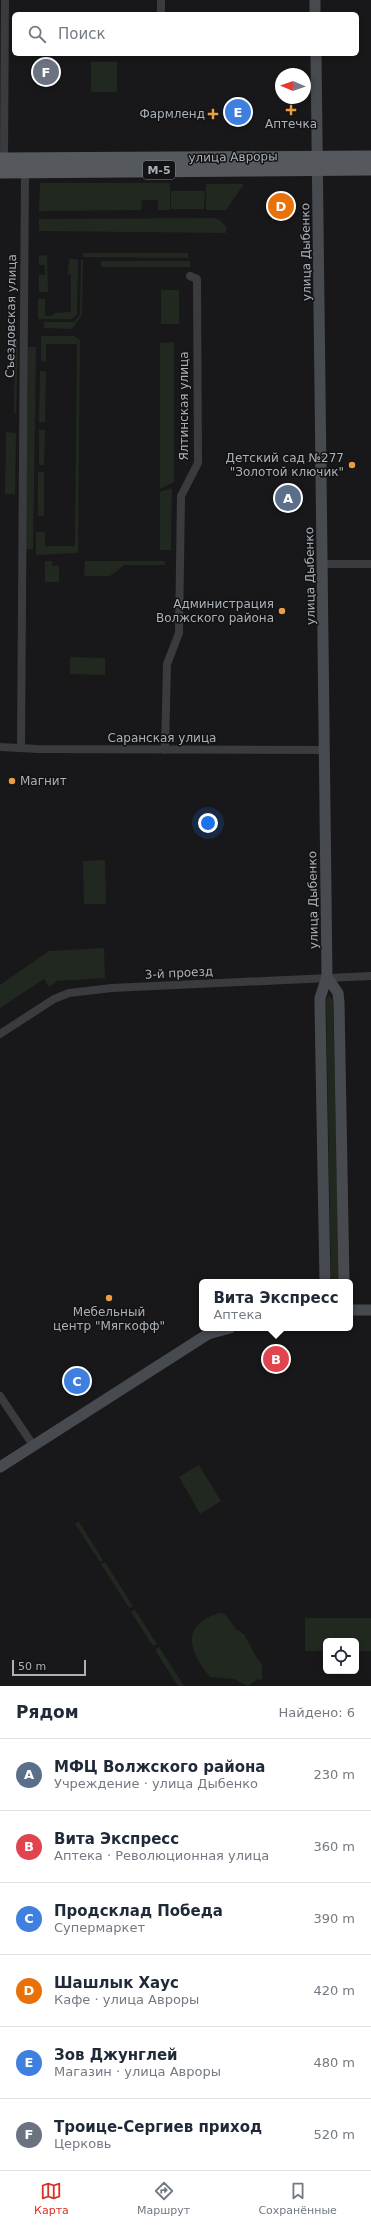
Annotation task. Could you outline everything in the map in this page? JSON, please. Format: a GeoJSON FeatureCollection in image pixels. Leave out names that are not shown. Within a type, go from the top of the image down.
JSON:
{"type":"FeatureCollection","features":[{"type":"Feature","properties":{"kind":"main road"},"geometry":{"type":"LineString","coordinates":[[315,0],[315,12]]}},
{"type":"Feature","properties":{"kind":"main road","name":"улица Дыбенко"},"geometry":{"type":"LineString","coordinates":[[316,56],[327,977],[320,998],[325,1279]]}},
{"type":"Feature","properties":{"kind":"main road","name":"улица Авроры"},"geometry":{"type":"LineString","coordinates":[[1,164],[25,171],[317,163],[371,157]]}},
{"type":"Feature","properties":{"kind":"main road","name":"улица Авроры"},"geometry":{"type":"LineString","coordinates":[[1,164],[317,163],[371,169]]}},
{"type":"Feature","properties":{"kind":"main road"},"geometry":{"type":"LineString","coordinates":[[327,977],[338,993],[339,1002],[344,1279]]}},
{"type":"Feature","properties":{"kind":"main road"},"geometry":{"type":"LineString","coordinates":[[353,1310],[371,1310]]}},
{"type":"Feature","properties":{"kind":"main road"},"geometry":{"type":"LineString","coordinates":[[0,1468],[33,1445],[208,1334],[219,1331]]}},
{"type":"Feature","properties":{"kind":"street"},"geometry":{"type":"LineString","coordinates":[[1,164],[5,0]]}},
{"type":"Feature","properties":{"kind":"street"},"geometry":{"type":"LineString","coordinates":[[161,0],[161,12]]}},
{"type":"Feature","properties":{"kind":"street","name":"Съездовская улица"},"geometry":{"type":"LineString","coordinates":[[21,748],[25,171]]}},
{"type":"Feature","properties":{"kind":"street","name":"Ялтинская улица"},"geometry":{"type":"LineString","coordinates":[[164,750],[167,664],[179,633],[181,496],[198,462],[196,279],[190,276]]}},
{"type":"Feature","properties":{"kind":"street"},"geometry":{"type":"LineString","coordinates":[[322,564],[371,564]]}},
{"type":"Feature","properties":{"kind":"street","name":"Саранская улица"},"geometry":{"type":"LineString","coordinates":[[0,747],[164,750],[325,750]]}},
{"type":"Feature","properties":{"kind":"street","name":"3-й проезд"},"geometry":{"type":"LineString","coordinates":[[0,1034],[54,999],[69,993],[112,988],[371,976]]}},
{"type":"Feature","properties":{"kind":"street"},"geometry":{"type":"LineString","coordinates":[[0,1396],[33,1445]]}},
{"type":"Feature","properties":{"kind":"shaded area"},"geometry":{"type":"Polygon","coordinates":[[[91,62],[117,62],[117,92],[91,92],[91,62]]]}},
{"type":"Feature","properties":{"kind":"shaded area"},"geometry":{"type":"Polygon","coordinates":[[[40,183],[170,183],[170,210],[158,210],[158,200],[142,200],[141,210],[39,211],[40,183]]]}},
{"type":"Feature","properties":{"kind":"shaded area"},"geometry":{"type":"Polygon","coordinates":[[[206,184],[244,184],[226,210],[206,210],[206,184]]]}},
{"type":"Feature","properties":{"kind":"shaded area"},"geometry":{"type":"Polygon","coordinates":[[[171,191],[205,191],[204,209],[171,209],[171,191]]]}},
{"type":"Feature","properties":{"kind":"shaded area"},"geometry":{"type":"Polygon","coordinates":[[[214,218],[220,220],[226,227],[226,233],[39,231],[39,219],[214,218]]]}},
{"type":"Feature","properties":{"kind":"shaded area"},"geometry":{"type":"Polygon","coordinates":[[[83,253],[188,253],[188,258],[83,257],[83,253]]]}},
{"type":"Feature","properties":{"kind":"shaded area"},"geometry":{"type":"Polygon","coordinates":[[[47,255],[48,292],[39,292],[39,275],[45,275],[45,265],[39,265],[39,256],[47,255]]]}},
{"type":"Feature","properties":{"kind":"shaded area"},"geometry":{"type":"Polygon","coordinates":[[[69,259],[78,259],[77,314],[72,319],[38,319],[38,299],[45,299],[45,316],[53,316],[54,313],[71,312],[71,274],[68,274],[69,259]]]}},
{"type":"Feature","properties":{"kind":"shaded area"},"geometry":{"type":"Polygon","coordinates":[[[81,260],[83,260],[82,315],[72,329],[44,328],[44,322],[74,322],[80,315],[81,260]]]}},
{"type":"Feature","properties":{"kind":"shaded area"},"geometry":{"type":"Polygon","coordinates":[[[101,261],[190,261],[190,267],[101,267],[101,261]]]}},
{"type":"Feature","properties":{"kind":"shaded area"},"geometry":{"type":"Polygon","coordinates":[[[161,290],[179,290],[179,324],[161,324],[161,290]]]}},
{"type":"Feature","properties":{"kind":"shaded area"},"geometry":{"type":"Polygon","coordinates":[[[41,336],[74,336],[80,340],[78,553],[36,555],[36,532],[45,532],[45,546],[75,546],[77,344],[46,344],[46,362],[41,361],[41,336]]]}},
{"type":"Feature","properties":{"kind":"shaded area"},"geometry":{"type":"Polygon","coordinates":[[[13,341],[18,341],[16,413],[14,413],[15,353],[8,346],[13,341]]]}},
{"type":"Feature","properties":{"kind":"shaded area"},"geometry":{"type":"Polygon","coordinates":[[[174,342],[174,482],[160,489],[160,343],[174,342]]]}},
{"type":"Feature","properties":{"kind":"shaded area"},"geometry":{"type":"Polygon","coordinates":[[[28,347],[36,347],[33,549],[22,549],[26,530],[28,347]]]}},
{"type":"Feature","properties":{"kind":"shaded area"},"geometry":{"type":"Polygon","coordinates":[[[40,371],[46,371],[45,422],[39,422],[40,371]]]}},
{"type":"Feature","properties":{"kind":"shaded area"},"geometry":{"type":"Polygon","coordinates":[[[39,430],[45,430],[44,465],[39,465],[39,430]]]}},
{"type":"Feature","properties":{"kind":"shaded area"},"geometry":{"type":"Polygon","coordinates":[[[6,432],[16,433],[15,494],[5,494],[6,432]]]}},
{"type":"Feature","properties":{"kind":"shaded area"},"geometry":{"type":"Polygon","coordinates":[[[38,472],[44,472],[44,516],[38,516],[38,472]]]}},
{"type":"Feature","properties":{"kind":"shaded area"},"geometry":{"type":"Polygon","coordinates":[[[172,488],[171,550],[160,550],[160,492],[172,488]]]}},
{"type":"Feature","properties":{"kind":"shaded area"},"geometry":{"type":"Polygon","coordinates":[[[45,561],[52,561],[52,566],[59,566],[59,582],[45,582],[45,561]]]}},
{"type":"Feature","properties":{"kind":"shaded area"},"geometry":{"type":"Polygon","coordinates":[[[85,561],[165,561],[165,565],[125,565],[110,576],[84,576],[85,561]]]}},
{"type":"Feature","properties":{"kind":"shaded area"},"geometry":{"type":"Polygon","coordinates":[[[70,657],[105,658],[105,675],[70,674],[70,657]]]}},
{"type":"Feature","properties":{"kind":"shaded area"},"geometry":{"type":"Polygon","coordinates":[[[105,860],[106,904],[84,904],[83,861],[105,860]]]}},
{"type":"Feature","properties":{"kind":"shaded area"},"geometry":{"type":"Polygon","coordinates":[[[104,948],[105,978],[57,981],[49,987],[44,979],[0,1008],[0,985],[49,951],[104,948]]]}},
{"type":"Feature","properties":{"kind":"shaded area"},"geometry":{"type":"Polygon","coordinates":[[[329,995],[333,1000],[339,1277],[337,1279],[333,1279],[331,1277],[326,1000],[329,995]]]}},
{"type":"Feature","properties":{"kind":"shaded area"},"geometry":{"type":"Polygon","coordinates":[[[199,1465],[221,1501],[200,1514],[179,1477],[199,1465]]]}},
{"type":"Feature","properties":{"kind":"shaded area"},"geometry":{"type":"Polygon","coordinates":[[[79,1522],[103,1560],[100,1562],[75,1524],[79,1522]]]}},
{"type":"Feature","properties":{"kind":"shaded area"},"geometry":{"type":"Polygon","coordinates":[[[105,1562],[133,1606],[129,1608],[101,1564],[105,1562]]]}},
{"type":"Feature","properties":{"kind":"shaded area"},"geometry":{"type":"Polygon","coordinates":[[[135,1610],[157,1644],[153,1646],[131,1612],[135,1610]]]}},
{"type":"Feature","properties":{"kind":"shaded area"},"geometry":{"type":"Polygon","coordinates":[[[219,1613],[225,1614],[236,1629],[244,1634],[257,1658],[262,1664],[262,1680],[258,1679],[248,1686],[234,1679],[210,1677],[197,1658],[193,1649],[193,1632],[198,1625],[207,1618],[219,1613]]]}},
{"type":"Feature","properties":{"kind":"shaded area"},"geometry":{"type":"Polygon","coordinates":[[[305,1618],[371,1618],[371,1651],[359,1651],[359,1638],[323,1638],[323,1651],[305,1651],[305,1618]]]}},
{"type":"Feature","properties":{"kind":"shaded area"},"geometry":{"type":"Polygon","coordinates":[[[159,1647],[184,1686],[178,1686],[155,1650],[159,1647]]]}},
{"type":"Feature","properties":{"kind":"place","name":"Троице-Сергиев приход"},"geometry":{"type":"Point","coordinates":[46,72]}},
{"type":"Feature","properties":{"kind":"place","name":"Аптечка"},"geometry":{"type":"Point","coordinates":[291,110]}},
{"type":"Feature","properties":{"kind":"place","name":"Зов Джунглей"},"geometry":{"type":"Point","coordinates":[238,112]}},
{"type":"Feature","properties":{"kind":"place","name":"Фармленд"},"geometry":{"type":"Point","coordinates":[213,114]}},
{"type":"Feature","properties":{"kind":"place","name":"Шашлык Хаус"},"geometry":{"type":"Point","coordinates":[281,206]}},
{"type":"Feature","properties":{"kind":"place","name":"Детский сад №277 \"Золотой ключик\""},"geometry":{"type":"Point","coordinates":[352,465]}},
{"type":"Feature","properties":{"kind":"place","name":"МФЦ Волжского района"},"geometry":{"type":"Point","coordinates":[288,498]}},
{"type":"Feature","properties":{"kind":"place","name":"Администрация Волжского района"},"geometry":{"type":"Point","coordinates":[282,611]}},
{"type":"Feature","properties":{"kind":"place","name":"Магнит"},"geometry":{"type":"Point","coordinates":[12,781]}},
{"type":"Feature","properties":{"kind":"place","name":"Мебельный центр \"Мягкофф\""},"geometry":{"type":"Point","coordinates":[109,1298]}},
{"type":"Feature","properties":{"kind":"place","name":"Вита Экспресс"},"geometry":{"type":"Point","coordinates":[276,1359]}},
{"type":"Feature","properties":{"kind":"place","name":"Продсклад Победа"},"geometry":{"type":"Point","coordinates":[77,1381]}}]}
